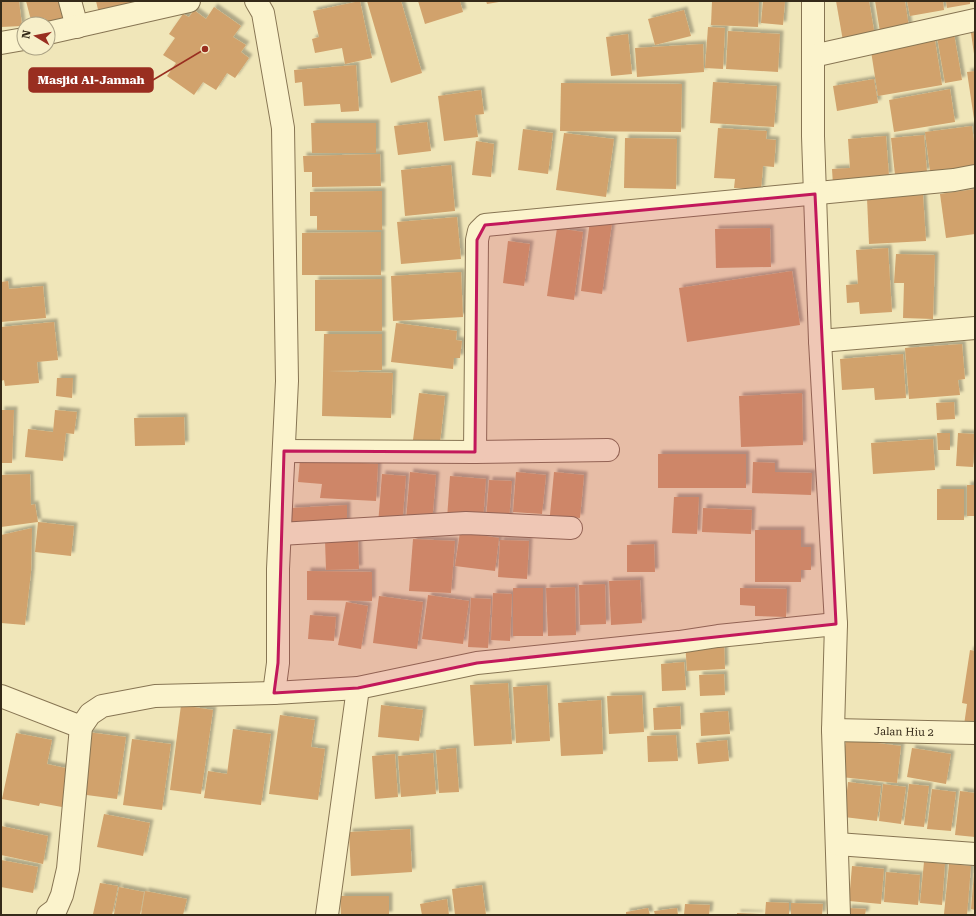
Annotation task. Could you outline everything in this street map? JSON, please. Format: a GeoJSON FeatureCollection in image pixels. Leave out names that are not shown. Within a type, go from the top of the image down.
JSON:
{"type":"FeatureCollection","features":[{"type":"Feature","properties":{"kind":"street"},"geometry":{"type":"LineString","coordinates":[[70,1],[77,27]]}},
{"type":"Feature","properties":{"kind":"street"},"geometry":{"type":"LineString","coordinates":[[56,31],[189,1]]}},
{"type":"Feature","properties":{"kind":"street"},"geometry":{"type":"LineString","coordinates":[[256,1],[263,13],[283,128],[287,381],[278,568],[278,663],[274,693]]}},
{"type":"Feature","properties":{"kind":"street"},"geometry":{"type":"LineString","coordinates":[[813,1],[813,136],[820,341],[836,624],[833,730],[839,915]]}},
{"type":"Feature","properties":{"kind":"street"},"geometry":{"type":"LineString","coordinates":[[813,56],[975,20]]}},
{"type":"Feature","properties":{"kind":"street"},"geometry":{"type":"LineString","coordinates":[[1,43],[16,40]]}},
{"type":"Feature","properties":{"kind":"street"},"geometry":{"type":"LineString","coordinates":[[474,452],[477,240],[479,231],[485,225],[756,198],[815,194],[954,180],[975,176]]}},
{"type":"Feature","properties":{"kind":"street"},"geometry":{"type":"LineString","coordinates":[[820,341],[975,328]]}},
{"type":"Feature","properties":{"kind":"street"},"geometry":{"type":"LineString","coordinates":[[284,451],[474,452],[608,450]]}},
{"type":"Feature","properties":{"kind":"street"},"geometry":{"type":"LineString","coordinates":[[280,534],[466,523],[571,528]]}},
{"type":"Feature","properties":{"kind":"street"},"geometry":{"type":"LineString","coordinates":[[48,915],[56,909],[62,894],[68,869],[81,727],[90,714],[102,706],[155,696],[274,693],[358,688],[477,663],[836,624]]}},
{"type":"Feature","properties":{"kind":"street"},"geometry":{"type":"LineString","coordinates":[[327,915],[358,688]]}},
{"type":"Feature","properties":{"kind":"street"},"geometry":{"type":"LineString","coordinates":[[1,696],[81,727]]}},
{"type":"Feature","properties":{"kind":"street","name":"Jalan Hiu 2"},"geometry":{"type":"LineString","coordinates":[[833,730],[975,733]]}},
{"type":"Feature","properties":{"kind":"street"},"geometry":{"type":"LineString","coordinates":[[837,844],[975,854]]}},
{"type":"Feature","properties":{"kind":"highlighted area"},"geometry":{"type":"Polygon","coordinates":[[[815,194],[836,624],[477,663],[358,688],[274,693],[278,663],[284,451],[475,452],[477,240],[485,225],[815,194]]]}},
{"type":"Feature","properties":{"kind":"building"},"geometry":{"type":"Polygon","coordinates":[[[1,1],[19,1],[21,16],[16,16],[16,26],[1,27],[1,1]]]}},
{"type":"Feature","properties":{"kind":"building"},"geometry":{"type":"Polygon","coordinates":[[[26,1],[63,1],[67,18],[56,21],[56,16],[30,16],[26,1]]]}},
{"type":"Feature","properties":{"kind":"building"},"geometry":{"type":"Polygon","coordinates":[[[96,1],[150,1],[99,14],[96,1]]]}},
{"type":"Feature","properties":{"kind":"building"},"geometry":{"type":"Polygon","coordinates":[[[360,1],[372,58],[345,64],[342,48],[315,53],[312,39],[319,37],[313,11],[360,1]]]}},
{"type":"Feature","properties":{"kind":"building"},"geometry":{"type":"Polygon","coordinates":[[[367,1],[401,1],[422,73],[391,83],[367,1]]]}},
{"type":"Feature","properties":{"kind":"building"},"geometry":{"type":"Polygon","coordinates":[[[418,1],[460,1],[463,12],[425,24],[418,1]]]}},
{"type":"Feature","properties":{"kind":"building"},"geometry":{"type":"Polygon","coordinates":[[[486,1],[499,1],[499,2],[487,4],[486,1]]]}},
{"type":"Feature","properties":{"kind":"building"},"geometry":{"type":"Polygon","coordinates":[[[712,1],[759,1],[758,27],[711,25],[712,1]]]}},
{"type":"Feature","properties":{"kind":"building"},"geometry":{"type":"Polygon","coordinates":[[[763,1],[785,1],[783,25],[761,23],[763,1]]]}},
{"type":"Feature","properties":{"kind":"building"},"geometry":{"type":"Polygon","coordinates":[[[836,1],[869,1],[875,36],[843,41],[836,1]]]}},
{"type":"Feature","properties":{"kind":"building"},"geometry":{"type":"Polygon","coordinates":[[[875,1],[905,1],[909,27],[880,32],[875,1]]]}},
{"type":"Feature","properties":{"kind":"building"},"geometry":{"type":"Polygon","coordinates":[[[907,1],[943,1],[944,10],[910,16],[907,1]]]}},
{"type":"Feature","properties":{"kind":"building"},"geometry":{"type":"Polygon","coordinates":[[[946,1],[970,1],[970,4],[947,8],[946,1]]]}},
{"type":"Feature","properties":{"kind":"building"},"geometry":{"type":"Polygon","coordinates":[[[214,7],[241,26],[233,37],[246,45],[241,52],[249,58],[235,78],[227,73],[216,90],[203,82],[194,95],[167,76],[176,63],[163,55],[175,38],[169,34],[183,14],[189,17],[194,10],[206,19],[214,7]]]}},
{"type":"Feature","properties":{"kind":"building"},"geometry":{"type":"Polygon","coordinates":[[[684,10],[691,36],[655,45],[648,19],[684,10]]]}},
{"type":"Feature","properties":{"kind":"building"},"geometry":{"type":"Polygon","coordinates":[[[708,27],[725,28],[723,69],[705,68],[708,27]]]}},
{"type":"Feature","properties":{"kind":"building"},"geometry":{"type":"Polygon","coordinates":[[[953,28],[962,80],[945,83],[936,31],[953,28]]]}},
{"type":"Feature","properties":{"kind":"building"},"geometry":{"type":"Polygon","coordinates":[[[728,31],[780,34],[778,72],[726,69],[728,31]]]}},
{"type":"Feature","properties":{"kind":"building"},"geometry":{"type":"Polygon","coordinates":[[[975,32],[975,53],[974,54],[971,33],[975,32]]]}},
{"type":"Feature","properties":{"kind":"building"},"geometry":{"type":"Polygon","coordinates":[[[628,34],[632,74],[611,76],[606,37],[628,34]]]}},
{"type":"Feature","properties":{"kind":"building"},"geometry":{"type":"Polygon","coordinates":[[[935,40],[942,85],[878,96],[871,51],[935,40]]]}},
{"type":"Feature","properties":{"kind":"building"},"geometry":{"type":"Polygon","coordinates":[[[703,44],[704,72],[637,77],[635,48],[703,44]]]}},
{"type":"Feature","properties":{"kind":"building"},"geometry":{"type":"Polygon","coordinates":[[[356,65],[359,111],[341,112],[340,104],[304,106],[302,82],[295,83],[294,70],[356,65]]]}},
{"type":"Feature","properties":{"kind":"building"},"geometry":{"type":"Polygon","coordinates":[[[975,71],[975,119],[974,119],[967,72],[975,71]]]}},
{"type":"Feature","properties":{"kind":"building"},"geometry":{"type":"Polygon","coordinates":[[[874,79],[878,103],[837,111],[833,86],[874,79]]]}},
{"type":"Feature","properties":{"kind":"building"},"geometry":{"type":"Polygon","coordinates":[[[713,82],[777,86],[774,127],[710,123],[713,82]]]}},
{"type":"Feature","properties":{"kind":"building"},"geometry":{"type":"Polygon","coordinates":[[[561,83],[682,84],[681,132],[560,131],[561,83]]]}},
{"type":"Feature","properties":{"kind":"building"},"geometry":{"type":"Polygon","coordinates":[[[950,89],[955,122],[894,132],[889,100],[950,89]]]}},
{"type":"Feature","properties":{"kind":"building"},"geometry":{"type":"Polygon","coordinates":[[[481,90],[484,114],[475,115],[478,137],[444,141],[438,96],[481,90]]]}},
{"type":"Feature","properties":{"kind":"building"},"geometry":{"type":"Polygon","coordinates":[[[427,122],[431,151],[398,155],[394,126],[427,122]]]}},
{"type":"Feature","properties":{"kind":"building"},"geometry":{"type":"Polygon","coordinates":[[[311,123],[376,123],[376,153],[312,153],[311,123]]]}},
{"type":"Feature","properties":{"kind":"building"},"geometry":{"type":"Polygon","coordinates":[[[972,126],[975,149],[975,173],[931,179],[925,132],[972,126]]]}},
{"type":"Feature","properties":{"kind":"building"},"geometry":{"type":"Polygon","coordinates":[[[718,128],[767,131],[766,139],[776,140],[774,167],[763,166],[761,190],[734,188],[735,179],[714,178],[718,128]]]}},
{"type":"Feature","properties":{"kind":"building"},"geometry":{"type":"Polygon","coordinates":[[[523,129],[553,133],[548,174],[518,170],[523,129]]]}},
{"type":"Feature","properties":{"kind":"building"},"geometry":{"type":"Polygon","coordinates":[[[564,133],[614,139],[606,197],[556,190],[564,133]]]}},
{"type":"Feature","properties":{"kind":"building"},"geometry":{"type":"Polygon","coordinates":[[[924,135],[927,172],[895,175],[891,138],[924,135]]]}},
{"type":"Feature","properties":{"kind":"building"},"geometry":{"type":"Polygon","coordinates":[[[886,136],[889,176],[833,185],[832,169],[850,168],[848,139],[886,136]]]}},
{"type":"Feature","properties":{"kind":"building"},"geometry":{"type":"Polygon","coordinates":[[[625,138],[677,139],[676,189],[624,188],[625,138]]]}},
{"type":"Feature","properties":{"kind":"building"},"geometry":{"type":"Polygon","coordinates":[[[476,141],[494,144],[491,177],[472,175],[476,141]]]}},
{"type":"Feature","properties":{"kind":"building"},"geometry":{"type":"Polygon","coordinates":[[[380,154],[381,186],[312,187],[312,172],[304,172],[303,156],[380,154]]]}},
{"type":"Feature","properties":{"kind":"building"},"geometry":{"type":"Polygon","coordinates":[[[451,165],[455,211],[405,216],[401,170],[451,165]]]}},
{"type":"Feature","properties":{"kind":"building"},"geometry":{"type":"Polygon","coordinates":[[[975,189],[975,234],[946,238],[940,194],[975,189]]]}},
{"type":"Feature","properties":{"kind":"building"},"geometry":{"type":"Polygon","coordinates":[[[382,191],[382,230],[317,230],[317,216],[310,216],[310,192],[382,191]]]}},
{"type":"Feature","properties":{"kind":"building"},"geometry":{"type":"Polygon","coordinates":[[[923,195],[926,241],[869,244],[867,198],[923,195]]]}},
{"type":"Feature","properties":{"kind":"building"},"geometry":{"type":"Polygon","coordinates":[[[457,217],[461,259],[401,264],[397,222],[457,217]]]}},
{"type":"Feature","properties":{"kind":"building"},"geometry":{"type":"Polygon","coordinates":[[[590,220],[612,223],[602,294],[581,291],[590,220]]]}},
{"type":"Feature","properties":{"kind":"building"},"geometry":{"type":"Polygon","coordinates":[[[557,228],[583,232],[574,300],[547,296],[557,228]]]}},
{"type":"Feature","properties":{"kind":"building"},"geometry":{"type":"Polygon","coordinates":[[[770,228],[771,267],[716,268],[715,229],[770,228]]]}},
{"type":"Feature","properties":{"kind":"building"},"geometry":{"type":"Polygon","coordinates":[[[381,232],[381,275],[302,275],[302,233],[381,232]]]}},
{"type":"Feature","properties":{"kind":"building"},"geometry":{"type":"Polygon","coordinates":[[[508,241],[530,244],[524,286],[503,283],[508,241]]]}},
{"type":"Feature","properties":{"kind":"building"},"geometry":{"type":"Polygon","coordinates":[[[888,248],[892,312],[860,314],[859,302],[847,303],[846,285],[858,284],[856,250],[888,248]]]}},
{"type":"Feature","properties":{"kind":"building"},"geometry":{"type":"Polygon","coordinates":[[[896,254],[935,255],[933,319],[903,318],[904,283],[894,283],[896,254]]]}},
{"type":"Feature","properties":{"kind":"building"},"geometry":{"type":"Polygon","coordinates":[[[792,271],[800,325],[687,342],[679,288],[792,271]]]}},
{"type":"Feature","properties":{"kind":"building"},"geometry":{"type":"Polygon","coordinates":[[[461,272],[463,317],[393,321],[391,276],[461,272]]]}},
{"type":"Feature","properties":{"kind":"building"},"geometry":{"type":"Polygon","coordinates":[[[382,279],[382,331],[315,331],[315,280],[382,279]]]}},
{"type":"Feature","properties":{"kind":"building"},"geometry":{"type":"Polygon","coordinates":[[[8,281],[9,289],[43,286],[46,318],[1,322],[1,282],[8,281]]]}},
{"type":"Feature","properties":{"kind":"building"},"geometry":{"type":"Polygon","coordinates":[[[54,322],[58,360],[37,362],[39,383],[5,386],[4,380],[1,381],[1,327],[54,322]]]}},
{"type":"Feature","properties":{"kind":"building"},"geometry":{"type":"Polygon","coordinates":[[[396,323],[457,331],[456,340],[462,341],[460,358],[454,358],[453,369],[391,362],[396,323]]]}},
{"type":"Feature","properties":{"kind":"building"},"geometry":{"type":"Polygon","coordinates":[[[324,334],[382,334],[382,370],[327,371],[393,373],[391,418],[322,416],[324,334]]]}},
{"type":"Feature","properties":{"kind":"building"},"geometry":{"type":"Polygon","coordinates":[[[962,344],[965,379],[958,380],[960,395],[909,399],[905,348],[962,344]]]}},
{"type":"Feature","properties":{"kind":"building"},"geometry":{"type":"Polygon","coordinates":[[[903,354],[906,398],[875,400],[874,388],[842,390],[840,359],[903,354]]]}},
{"type":"Feature","properties":{"kind":"building"},"geometry":{"type":"Polygon","coordinates":[[[57,378],[73,378],[72,398],[56,396],[57,378]]]}},
{"type":"Feature","properties":{"kind":"building"},"geometry":{"type":"Polygon","coordinates":[[[419,393],[445,396],[440,443],[413,440],[419,393]]]}},
{"type":"Feature","properties":{"kind":"building"},"geometry":{"type":"Polygon","coordinates":[[[802,393],[803,445],[741,447],[739,396],[802,393]]]}},
{"type":"Feature","properties":{"kind":"building"},"geometry":{"type":"Polygon","coordinates":[[[954,402],[955,419],[937,420],[936,403],[954,402]]]}},
{"type":"Feature","properties":{"kind":"building"},"geometry":{"type":"Polygon","coordinates":[[[1,410],[14,410],[12,463],[1,463],[1,410]]]}},
{"type":"Feature","properties":{"kind":"building"},"geometry":{"type":"Polygon","coordinates":[[[55,410],[77,412],[74,434],[66,433],[63,461],[25,457],[28,429],[53,432],[55,410]]]}},
{"type":"Feature","properties":{"kind":"building"},"geometry":{"type":"Polygon","coordinates":[[[184,417],[185,445],[135,446],[134,418],[184,417]]]}},
{"type":"Feature","properties":{"kind":"building"},"geometry":{"type":"Polygon","coordinates":[[[937,433],[950,433],[950,450],[938,450],[937,433]]]}},
{"type":"Feature","properties":{"kind":"building"},"geometry":{"type":"Polygon","coordinates":[[[958,433],[975,434],[973,467],[956,466],[958,433]]]}},
{"type":"Feature","properties":{"kind":"building"},"geometry":{"type":"Polygon","coordinates":[[[933,439],[935,470],[873,474],[871,443],[933,439]]]}},
{"type":"Feature","properties":{"kind":"building"},"geometry":{"type":"Polygon","coordinates":[[[658,454],[746,454],[746,488],[658,488],[658,454]]]}},
{"type":"Feature","properties":{"kind":"building"},"geometry":{"type":"Polygon","coordinates":[[[300,459],[378,464],[376,501],[320,498],[322,484],[298,482],[300,459]]]}},
{"type":"Feature","properties":{"kind":"building"},"geometry":{"type":"Polygon","coordinates":[[[753,462],[775,463],[775,472],[812,473],[811,495],[752,493],[753,462]]]}},
{"type":"Feature","properties":{"kind":"building"},"geometry":{"type":"Polygon","coordinates":[[[410,472],[436,475],[432,523],[406,520],[410,472]]]}},
{"type":"Feature","properties":{"kind":"building"},"geometry":{"type":"Polygon","coordinates":[[[516,472],[546,475],[542,514],[513,512],[516,472]]]}},
{"type":"Feature","properties":{"kind":"building"},"geometry":{"type":"Polygon","coordinates":[[[554,472],[584,475],[580,518],[550,515],[554,472]]]}},
{"type":"Feature","properties":{"kind":"building"},"geometry":{"type":"Polygon","coordinates":[[[30,474],[31,505],[35,504],[38,522],[1,527],[1,475],[30,474]]]}},
{"type":"Feature","properties":{"kind":"building"},"geometry":{"type":"Polygon","coordinates":[[[382,474],[406,476],[402,527],[378,525],[382,474]]]}},
{"type":"Feature","properties":{"kind":"building"},"geometry":{"type":"Polygon","coordinates":[[[450,476],[486,479],[483,521],[447,519],[450,476]]]}},
{"type":"Feature","properties":{"kind":"building"},"geometry":{"type":"Polygon","coordinates":[[[489,480],[512,481],[509,521],[486,520],[489,480]]]}},
{"type":"Feature","properties":{"kind":"building"},"geometry":{"type":"Polygon","coordinates":[[[967,485],[975,485],[975,516],[967,516],[967,485]]]}},
{"type":"Feature","properties":{"kind":"building"},"geometry":{"type":"Polygon","coordinates":[[[937,489],[964,489],[964,520],[937,520],[937,489]]]}},
{"type":"Feature","properties":{"kind":"building"},"geometry":{"type":"Polygon","coordinates":[[[674,497],[699,497],[697,534],[672,533],[674,497]]]}},
{"type":"Feature","properties":{"kind":"building"},"geometry":{"type":"Polygon","coordinates":[[[347,505],[347,529],[292,531],[291,508],[347,505]]]}},
{"type":"Feature","properties":{"kind":"building"},"geometry":{"type":"Polygon","coordinates":[[[703,508],[752,510],[751,534],[702,532],[703,508]]]}},
{"type":"Feature","properties":{"kind":"building"},"geometry":{"type":"Polygon","coordinates":[[[38,522],[74,526],[71,556],[35,552],[38,522]]]}},
{"type":"Feature","properties":{"kind":"building"},"geometry":{"type":"Polygon","coordinates":[[[32,528],[31,572],[25,625],[1,623],[1,535],[32,528]]]}},
{"type":"Feature","properties":{"kind":"building"},"geometry":{"type":"Polygon","coordinates":[[[755,530],[801,530],[801,547],[811,547],[811,570],[801,570],[801,582],[755,582],[755,530]]]}},
{"type":"Feature","properties":{"kind":"building"},"geometry":{"type":"Polygon","coordinates":[[[460,532],[499,538],[495,571],[455,566],[460,532]]]}},
{"type":"Feature","properties":{"kind":"building"},"geometry":{"type":"Polygon","coordinates":[[[358,539],[359,569],[326,570],[325,540],[358,539]]]}},
{"type":"Feature","properties":{"kind":"building"},"geometry":{"type":"Polygon","coordinates":[[[413,539],[455,541],[451,593],[409,591],[413,539]]]}},
{"type":"Feature","properties":{"kind":"building"},"geometry":{"type":"Polygon","coordinates":[[[500,540],[529,541],[527,579],[498,577],[500,540]]]}},
{"type":"Feature","properties":{"kind":"building"},"geometry":{"type":"Polygon","coordinates":[[[654,544],[655,572],[627,572],[627,545],[654,544]]]}},
{"type":"Feature","properties":{"kind":"building"},"geometry":{"type":"Polygon","coordinates":[[[307,571],[372,572],[372,601],[307,600],[307,571]]]}},
{"type":"Feature","properties":{"kind":"building"},"geometry":{"type":"Polygon","coordinates":[[[640,580],[642,623],[611,625],[609,581],[640,580]]]}},
{"type":"Feature","properties":{"kind":"building"},"geometry":{"type":"Polygon","coordinates":[[[605,584],[606,624],[580,625],[579,585],[605,584]]]}},
{"type":"Feature","properties":{"kind":"building"},"geometry":{"type":"Polygon","coordinates":[[[575,587],[576,635],[548,636],[546,588],[575,587]]]}},
{"type":"Feature","properties":{"kind":"building"},"geometry":{"type":"Polygon","coordinates":[[[513,588],[543,588],[543,636],[513,636],[513,588]]]}},
{"type":"Feature","properties":{"kind":"building"},"geometry":{"type":"Polygon","coordinates":[[[740,588],[787,589],[786,617],[755,616],[755,606],[740,605],[740,588]]]}},
{"type":"Feature","properties":{"kind":"building"},"geometry":{"type":"Polygon","coordinates":[[[493,593],[512,594],[510,641],[491,640],[493,593]]]}},
{"type":"Feature","properties":{"kind":"building"},"geometry":{"type":"Polygon","coordinates":[[[428,595],[469,601],[463,644],[422,639],[428,595]]]}},
{"type":"Feature","properties":{"kind":"building"},"geometry":{"type":"Polygon","coordinates":[[[379,596],[423,602],[417,649],[373,643],[379,596]]]}},
{"type":"Feature","properties":{"kind":"building"},"geometry":{"type":"Polygon","coordinates":[[[471,598],[491,599],[488,648],[468,647],[471,598]]]}},
{"type":"Feature","properties":{"kind":"building"},"geometry":{"type":"Polygon","coordinates":[[[346,602],[368,606],[361,649],[338,645],[346,602]]]}},
{"type":"Feature","properties":{"kind":"building"},"geometry":{"type":"Polygon","coordinates":[[[310,615],[336,617],[334,641],[308,639],[310,615]]]}},
{"type":"Feature","properties":{"kind":"building"},"geometry":{"type":"Polygon","coordinates":[[[724,640],[725,669],[687,671],[685,642],[724,640]]]}},
{"type":"Feature","properties":{"kind":"building"},"geometry":{"type":"Polygon","coordinates":[[[970,650],[975,651],[975,727],[964,725],[967,704],[962,703],[970,650]]]}},
{"type":"Feature","properties":{"kind":"building"},"geometry":{"type":"Polygon","coordinates":[[[684,662],[686,690],[662,691],[661,664],[684,662]]]}},
{"type":"Feature","properties":{"kind":"building"},"geometry":{"type":"Polygon","coordinates":[[[724,674],[725,695],[700,696],[699,675],[724,674]]]}},
{"type":"Feature","properties":{"kind":"building"},"geometry":{"type":"Polygon","coordinates":[[[508,683],[512,744],[474,746],[470,685],[508,683]]]}},
{"type":"Feature","properties":{"kind":"building"},"geometry":{"type":"Polygon","coordinates":[[[547,685],[550,741],[516,743],[513,687],[547,685]]]}},
{"type":"Feature","properties":{"kind":"building"},"geometry":{"type":"Polygon","coordinates":[[[642,695],[644,732],[609,734],[607,696],[642,695]]]}},
{"type":"Feature","properties":{"kind":"building"},"geometry":{"type":"Polygon","coordinates":[[[601,700],[603,754],[561,756],[558,703],[601,700]]]}},
{"type":"Feature","properties":{"kind":"building"},"geometry":{"type":"Polygon","coordinates":[[[181,705],[213,710],[201,794],[170,790],[181,705]]]}},
{"type":"Feature","properties":{"kind":"building"},"geometry":{"type":"Polygon","coordinates":[[[381,705],[423,710],[419,741],[378,737],[381,705]]]}},
{"type":"Feature","properties":{"kind":"building"},"geometry":{"type":"Polygon","coordinates":[[[680,706],[681,729],[654,730],[653,708],[680,706]]]}},
{"type":"Feature","properties":{"kind":"building"},"geometry":{"type":"Polygon","coordinates":[[[728,711],[730,734],[701,736],[700,713],[728,711]]]}},
{"type":"Feature","properties":{"kind":"building"},"geometry":{"type":"Polygon","coordinates":[[[280,715],[315,720],[311,747],[325,749],[318,800],[269,794],[280,715]]]}},
{"type":"Feature","properties":{"kind":"building"},"geometry":{"type":"Polygon","coordinates":[[[233,729],[271,734],[261,805],[204,798],[208,771],[227,774],[233,729]]]}},
{"type":"Feature","properties":{"kind":"building"},"geometry":{"type":"Polygon","coordinates":[[[87,732],[126,737],[117,799],[79,794],[87,732]]]}},
{"type":"Feature","properties":{"kind":"building"},"geometry":{"type":"Polygon","coordinates":[[[16,733],[52,740],[47,764],[70,769],[62,807],[40,803],[39,806],[2,799],[16,733]]]}},
{"type":"Feature","properties":{"kind":"building"},"geometry":{"type":"Polygon","coordinates":[[[676,735],[678,761],[648,762],[647,736],[676,735]]]}},
{"type":"Feature","properties":{"kind":"building"},"geometry":{"type":"Polygon","coordinates":[[[132,739],[171,744],[162,810],[123,805],[132,739]]]}},
{"type":"Feature","properties":{"kind":"building"},"geometry":{"type":"Polygon","coordinates":[[[846,739],[901,746],[897,783],[841,777],[846,739]]]}},
{"type":"Feature","properties":{"kind":"building"},"geometry":{"type":"Polygon","coordinates":[[[727,740],[729,761],[698,764],[696,743],[727,740]]]}},
{"type":"Feature","properties":{"kind":"building"},"geometry":{"type":"Polygon","coordinates":[[[456,748],[459,792],[439,793],[436,750],[456,748]]]}},
{"type":"Feature","properties":{"kind":"building"},"geometry":{"type":"Polygon","coordinates":[[[912,748],[951,754],[946,784],[907,777],[912,748]]]}},
{"type":"Feature","properties":{"kind":"building"},"geometry":{"type":"Polygon","coordinates":[[[433,753],[436,794],[401,797],[398,756],[433,753]]]}},
{"type":"Feature","properties":{"kind":"building"},"geometry":{"type":"Polygon","coordinates":[[[395,754],[398,797],[375,799],[372,756],[395,754]]]}},
{"type":"Feature","properties":{"kind":"building"},"geometry":{"type":"Polygon","coordinates":[[[848,782],[881,786],[877,821],[844,817],[848,782]]]}},
{"type":"Feature","properties":{"kind":"building"},"geometry":{"type":"Polygon","coordinates":[[[883,784],[906,787],[901,824],[879,821],[883,784]]]}},
{"type":"Feature","properties":{"kind":"building"},"geometry":{"type":"Polygon","coordinates":[[[909,784],[929,786],[924,827],[904,825],[909,784]]]}},
{"type":"Feature","properties":{"kind":"building"},"geometry":{"type":"Polygon","coordinates":[[[932,789],[956,792],[951,831],[927,829],[932,789]]]}},
{"type":"Feature","properties":{"kind":"building"},"geometry":{"type":"Polygon","coordinates":[[[960,791],[975,793],[975,837],[955,835],[960,791]]]}},
{"type":"Feature","properties":{"kind":"building"},"geometry":{"type":"Polygon","coordinates":[[[104,814],[150,823],[143,856],[97,847],[104,814]]]}},
{"type":"Feature","properties":{"kind":"building"},"geometry":{"type":"Polygon","coordinates":[[[1,826],[48,836],[43,864],[1,855],[1,826]]]}},
{"type":"Feature","properties":{"kind":"building"},"geometry":{"type":"Polygon","coordinates":[[[410,829],[412,872],[351,876],[349,832],[410,829]]]}},
{"type":"Feature","properties":{"kind":"building"},"geometry":{"type":"Polygon","coordinates":[[[1,860],[38,867],[33,893],[1,887],[1,860]]]}},
{"type":"Feature","properties":{"kind":"building"},"geometry":{"type":"Polygon","coordinates":[[[924,862],[945,864],[942,905],[920,903],[924,862]]]}},
{"type":"Feature","properties":{"kind":"building"},"geometry":{"type":"Polygon","coordinates":[[[949,864],[971,866],[967,915],[944,914],[949,864]]]}},
{"type":"Feature","properties":{"kind":"building"},"geometry":{"type":"Polygon","coordinates":[[[852,866],[884,869],[881,904],[849,901],[852,866]]]}},
{"type":"Feature","properties":{"kind":"building"},"geometry":{"type":"Polygon","coordinates":[[[886,872],[920,875],[918,905],[884,902],[886,872]]]}},
{"type":"Feature","properties":{"kind":"building"},"geometry":{"type":"Polygon","coordinates":[[[975,873],[975,910],[971,909],[975,873]]]}},
{"type":"Feature","properties":{"kind":"building"},"geometry":{"type":"Polygon","coordinates":[[[100,883],[118,886],[112,915],[93,914],[100,883]]]}},
{"type":"Feature","properties":{"kind":"building"},"geometry":{"type":"Polygon","coordinates":[[[482,885],[486,915],[455,915],[452,889],[482,885]]]}},
{"type":"Feature","properties":{"kind":"building"},"geometry":{"type":"Polygon","coordinates":[[[119,887],[144,892],[140,915],[114,914],[119,887]]]}},
{"type":"Feature","properties":{"kind":"building"},"geometry":{"type":"Polygon","coordinates":[[[145,891],[187,899],[183,915],[141,915],[145,891]]]}},
{"type":"Feature","properties":{"kind":"building"},"geometry":{"type":"Polygon","coordinates":[[[340,896],[389,896],[389,915],[341,915],[340,896]]]}},
{"type":"Feature","properties":{"kind":"building"},"geometry":{"type":"Polygon","coordinates":[[[447,899],[449,915],[422,915],[420,904],[447,899]]]}},
{"type":"Feature","properties":{"kind":"building"},"geometry":{"type":"Polygon","coordinates":[[[766,902],[789,903],[789,915],[765,915],[766,902]]]}},
{"type":"Feature","properties":{"kind":"building"},"geometry":{"type":"Polygon","coordinates":[[[791,903],[823,904],[822,915],[791,915],[791,903]]]}},
{"type":"Feature","properties":{"kind":"building"},"geometry":{"type":"Polygon","coordinates":[[[685,904],[710,905],[709,915],[684,915],[685,904]]]}},
{"type":"Feature","properties":{"kind":"building"},"geometry":{"type":"Polygon","coordinates":[[[648,908],[650,915],[626,915],[626,912],[648,908]]]}},
{"type":"Feature","properties":{"kind":"building"},"geometry":{"type":"Polygon","coordinates":[[[677,908],[678,915],[655,915],[654,911],[677,908]]]}},
{"type":"Feature","properties":{"kind":"building"},"geometry":{"type":"Polygon","coordinates":[[[848,908],[866,909],[865,915],[847,915],[848,908]]]}},
{"type":"Feature","properties":{"kind":"building"},"geometry":{"type":"Polygon","coordinates":[[[737,913],[760,914],[760,915],[737,915],[737,913]]]}},
{"type":"Feature","properties":{"kind":"place","name":"Masjid Al-Jannah"},"geometry":{"type":"Point","coordinates":[205,49]}}]}
